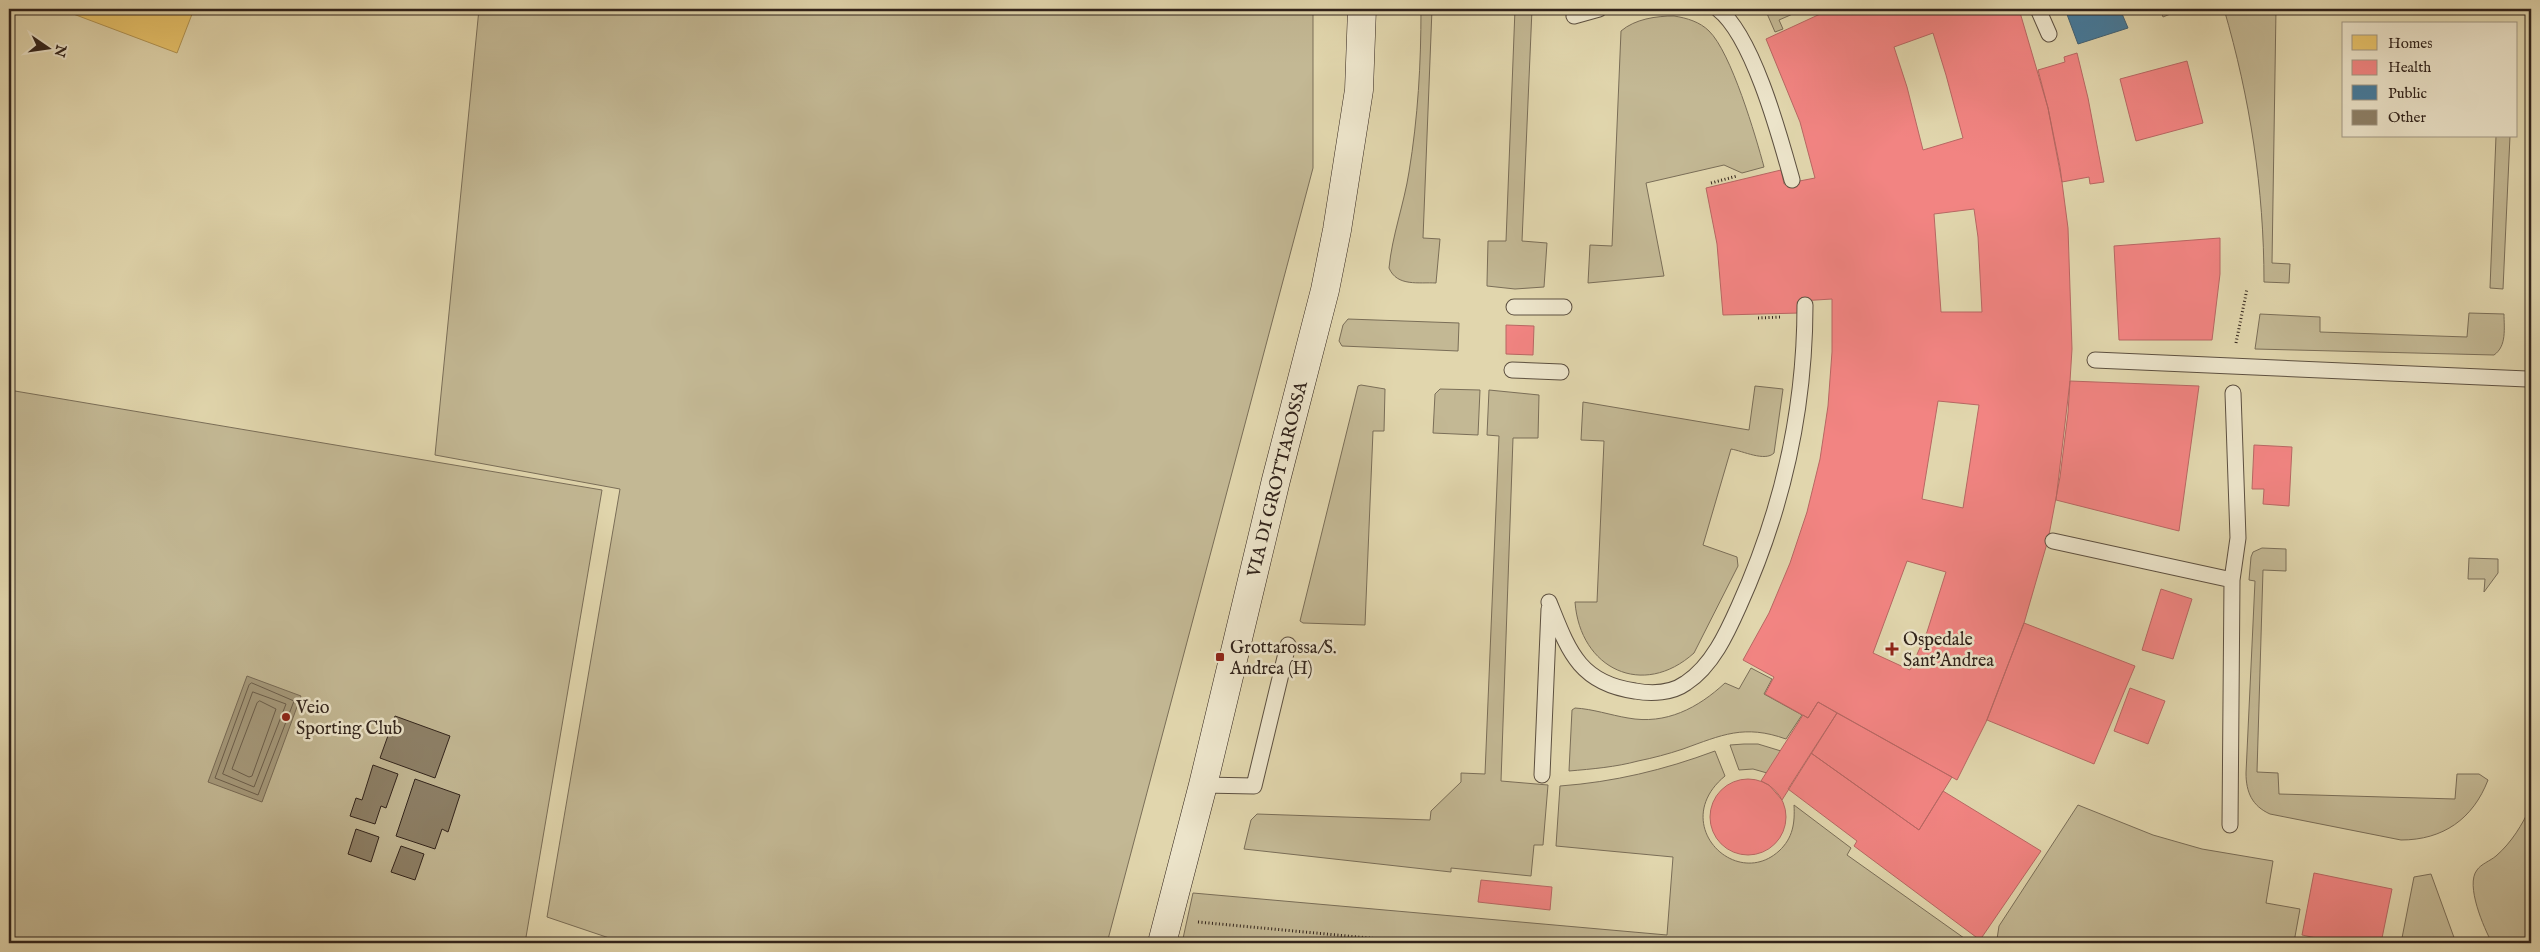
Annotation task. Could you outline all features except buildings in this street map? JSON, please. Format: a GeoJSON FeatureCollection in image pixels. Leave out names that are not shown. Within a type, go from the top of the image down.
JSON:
{"type":"FeatureCollection","features":[{"type":"Feature","properties":{"kind":"street","name":"VIA DI GROTTAROSSA"},"geometry":{"type":"LineString","coordinates":[[1165,931],[1203,785],[1338,230],[1359,90],[1362,9]]}},
{"type":"Feature","properties":{"kind":"lane"},"geometry":{"type":"LineString","coordinates":[[1574,16],[1599,9]]}},
{"type":"Feature","properties":{"kind":"lane"},"geometry":{"type":"LineString","coordinates":[[1718,9],[1734,24],[1760,81],[1792,180]]}},
{"type":"Feature","properties":{"kind":"lane"},"geometry":{"type":"LineString","coordinates":[[2038,9],[2050,34]]}},
{"type":"Feature","properties":{"kind":"lane"},"geometry":{"type":"LineString","coordinates":[[1542,775],[1549,602],[1569,651],[1579,665],[1604,682],[1630,690],[1665,691],[1684,684],[1700,671],[1730,626],[1762,553],[1776,513],[1797,412],[1805,342],[1806,305]]}},
{"type":"Feature","properties":{"kind":"lane"},"geometry":{"type":"LineString","coordinates":[[1514,307],[1564,307]]}},
{"type":"Feature","properties":{"kind":"lane"},"geometry":{"type":"LineString","coordinates":[[2095,360],[2527,379]]}},
{"type":"Feature","properties":{"kind":"lane"},"geometry":{"type":"LineString","coordinates":[[1512,370],[1561,372]]}},
{"type":"Feature","properties":{"kind":"lane"},"geometry":{"type":"LineString","coordinates":[[2230,825],[2232,580],[2238,538],[2233,393]]}},
{"type":"Feature","properties":{"kind":"lane"},"geometry":{"type":"LineString","coordinates":[[2053,542],[2232,580]]}},
{"type":"Feature","properties":{"kind":"lane"},"geometry":{"type":"LineString","coordinates":[[1203,785],[1254,786],[1288,645]]}},
{"type":"Feature","properties":{"kind":"path"},"geometry":{"type":"LineString","coordinates":[[1711,183],[1737,176]]}},
{"type":"Feature","properties":{"kind":"path"},"geometry":{"type":"LineString","coordinates":[[2236,345],[2247,290]]}},
{"type":"Feature","properties":{"kind":"path"},"geometry":{"type":"LineString","coordinates":[[1165,931],[1422,943]]}},
{"type":"Feature","properties":{"kind":"shaded area"},"geometry":{"type":"Polygon","coordinates":[[[479,9],[1313,9],[1313,168],[1107,943],[624,943],[547,917],[620,489],[435,455],[479,9]]]}},
{"type":"Feature","properties":{"kind":"shaded area"},"geometry":{"type":"Polygon","coordinates":[[[1421,9],[1432,9],[1423,238],[1440,239],[1436,283],[1403,281],[1397,278],[1389,268],[1407,184],[1415,131],[1420,70],[1421,9]]]}},
{"type":"Feature","properties":{"kind":"shaded area"},"geometry":{"type":"Polygon","coordinates":[[[1515,9],[1532,9],[1522,241],[1547,243],[1544,287],[1515,289],[1487,286],[1487,283],[1488,241],[1506,241],[1515,9]]]}},
{"type":"Feature","properties":{"kind":"shaded area"},"geometry":{"type":"Polygon","coordinates":[[[1765,9],[1793,9],[1795,13],[1779,20],[1783,29],[1775,32],[1765,9]]]}},
{"type":"Feature","properties":{"kind":"shaded area"},"geometry":{"type":"Polygon","coordinates":[[[2160,9],[2179,9],[2180,10],[2163,17],[2160,9]]]}},
{"type":"Feature","properties":{"kind":"shaded area"},"geometry":{"type":"Polygon","coordinates":[[[2224,9],[2276,9],[2272,263],[2290,264],[2289,283],[2264,282],[2261,213],[2254,144],[2241,76],[2224,9]]]}},
{"type":"Feature","properties":{"kind":"shaded area"},"geometry":{"type":"Polygon","coordinates":[[[1674,16],[1702,25],[1709,31],[1726,57],[1742,96],[1764,167],[1742,173],[1724,165],[1646,183],[1664,276],[1588,283],[1590,245],[1612,246],[1621,31],[1646,19],[1674,16]]]}},
{"type":"Feature","properties":{"kind":"shaded area"},"geometry":{"type":"Polygon","coordinates":[[[2496,138],[2510,138],[2503,289],[2490,288],[2496,138]]]}},
{"type":"Feature","properties":{"kind":"shaded area"},"geometry":{"type":"Polygon","coordinates":[[[2469,313],[2504,314],[2503,342],[2494,355],[2255,349],[2260,314],[2320,317],[2320,332],[2467,337],[2469,313]]]}},
{"type":"Feature","properties":{"kind":"shaded area"},"geometry":{"type":"Polygon","coordinates":[[[1348,319],[1459,323],[1458,351],[1342,346],[1339,341],[1343,325],[1348,319]]]}},
{"type":"Feature","properties":{"kind":"shaded area"},"geometry":{"type":"Polygon","coordinates":[[[1358,386],[1385,389],[1384,431],[1373,431],[1365,625],[1303,623],[1300,621],[1358,386]]]}},
{"type":"Feature","properties":{"kind":"shaded area"},"geometry":{"type":"Polygon","coordinates":[[[1755,386],[1783,389],[1774,453],[1760,456],[1731,449],[1703,545],[1737,557],[1738,566],[1694,653],[1674,667],[1655,674],[1635,675],[1617,670],[1601,660],[1589,645],[1579,625],[1575,602],[1597,602],[1604,441],[1581,440],[1583,402],[1749,430],[1755,386]]]}},
{"type":"Feature","properties":{"kind":"shaded area"},"geometry":{"type":"Polygon","coordinates":[[[1440,389],[1480,390],[1478,435],[1433,433],[1435,394],[1440,389]]]}},
{"type":"Feature","properties":{"kind":"shaded area","name":"Veio Sporting Club"},"geometry":{"type":"Polygon","coordinates":[[[9,390],[602,490],[525,943],[9,943],[9,390]]]}},
{"type":"Feature","properties":{"kind":"shaded area"},"geometry":{"type":"Polygon","coordinates":[[[1489,390],[1539,395],[1538,438],[1513,438],[1501,781],[1548,785],[1543,845],[1534,845],[1531,876],[1451,868],[1451,872],[1244,849],[1251,820],[1257,814],[1430,820],[1431,811],[1461,782],[1461,773],[1485,774],[1499,436],[1487,435],[1489,390]]]}},
{"type":"Feature","properties":{"kind":"shaded area"},"geometry":{"type":"Polygon","coordinates":[[[2262,548],[2286,549],[2286,571],[2263,570],[2257,772],[2278,773],[2279,794],[2455,799],[2457,774],[2479,774],[2488,780],[2482,794],[2474,806],[2455,825],[2430,836],[2401,840],[2270,814],[2254,803],[2247,786],[2246,773],[2255,581],[2249,580],[2253,552],[2262,548]]]}},
{"type":"Feature","properties":{"kind":"shaded area"},"geometry":{"type":"Polygon","coordinates":[[[2469,558],[2498,559],[2498,573],[2484,592],[2485,579],[2468,579],[2469,558]]]}},
{"type":"Feature","properties":{"kind":"shaded area"},"geometry":{"type":"Polygon","coordinates":[[[1751,668],[1772,679],[1764,694],[1802,715],[1786,739],[1758,732],[1733,733],[1649,759],[1613,766],[1569,771],[1572,710],[1575,708],[1642,720],[1668,717],[1704,700],[1725,683],[1739,689],[1751,668]]]}},
{"type":"Feature","properties":{"kind":"shaded area"},"geometry":{"type":"Polygon","coordinates":[[[1758,744],[1781,751],[1767,773],[1753,769],[1739,770],[1730,745],[1758,744]]]}},
{"type":"Feature","properties":{"kind":"shaded area"},"geometry":{"type":"Polygon","coordinates":[[[1715,751],[1725,776],[1709,794],[1703,813],[1705,831],[1714,846],[1728,857],[1744,863],[1762,861],[1779,851],[1784,846],[1792,830],[1794,805],[1851,848],[1847,855],[1971,943],[1182,943],[1193,893],[1667,935],[1673,857],[1556,846],[1560,786],[1600,782],[1639,774],[1715,751]]]}},
{"type":"Feature","properties":{"kind":"shaded area"},"geometry":{"type":"Polygon","coordinates":[[[2078,805],[2153,835],[2202,849],[2273,861],[2266,903],[2300,909],[2294,942],[2299,943],[1994,943],[1997,939],[1999,926],[2078,805]]]}},
{"type":"Feature","properties":{"kind":"shaded area"},"geometry":{"type":"Polygon","coordinates":[[[2531,806],[2531,943],[2492,943],[2474,896],[2474,877],[2477,870],[2483,864],[2502,851],[2512,839],[2531,806]]]}},
{"type":"Feature","properties":{"kind":"shaded area"},"geometry":{"type":"Polygon","coordinates":[[[2431,874],[2456,943],[2401,943],[2414,877],[2431,874]]]}},
{"type":"Feature","properties":{"kind":"water"},"geometry":{"type":"Polygon","coordinates":[[[247,676],[301,696],[262,802],[208,782],[247,676]]]}},
{"type":"Feature","properties":{"kind":"place","name":"Ospedale Sant'Andrea"},"geometry":{"type":"Point","coordinates":[1892,649]}},
{"type":"Feature","properties":{"kind":"place","name":"Grottarossa/S. Andrea (H)"},"geometry":{"type":"Point","coordinates":[1220,657]}},
{"type":"Feature","properties":{"kind":"place","name":"Veio Sporting Club"},"geometry":{"type":"Point","coordinates":[286,717]}}]}
